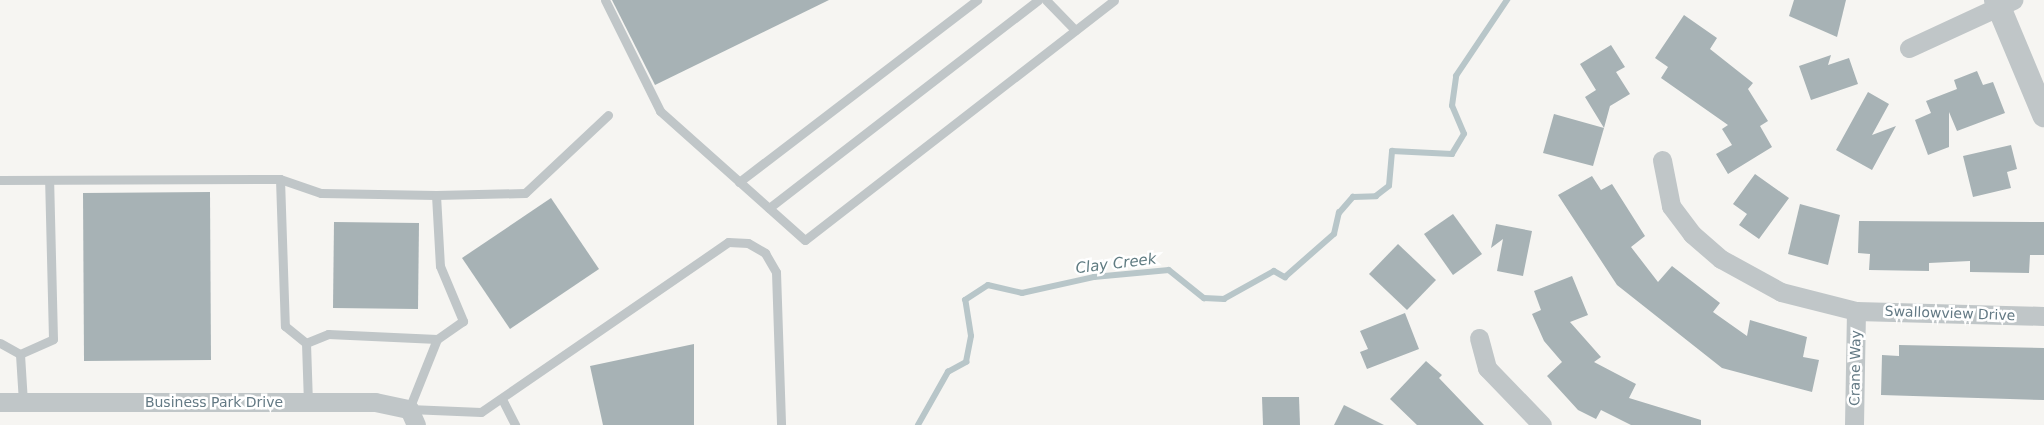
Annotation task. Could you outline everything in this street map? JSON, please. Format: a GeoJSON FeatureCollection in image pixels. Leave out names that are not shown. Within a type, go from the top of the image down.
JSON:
{"type":"FeatureCollection","features":[{"type":"Feature","properties":{"kind":"street"},"geometry":{"type":"LineString","coordinates":[[1909,48],[2003,2],[2044,116]]}},
{"type":"Feature","properties":{"kind":"street","name":"Swallowview Drive"},"geometry":{"type":"LineString","coordinates":[[1662,160],[1671,206],[1721,259],[1781,292],[1856,311],[2044,316]]}},
{"type":"Feature","properties":{"kind":"street","name":"Crane Way"},"geometry":{"type":"LineString","coordinates":[[1854,425],[1856,311]]}},
{"type":"Feature","properties":{"kind":"street"},"geometry":{"type":"LineString","coordinates":[[1478,338],[1487,368],[1542,425]]}},
{"type":"Feature","properties":{"kind":"street","name":"Business Park Drive"},"geometry":{"type":"LineString","coordinates":[[0,402],[375,402],[412,417]]}},
{"type":"Feature","properties":{"kind":"lane"},"geometry":{"type":"LineString","coordinates":[[605,0],[660,111],[805,240],[1114,0]]}},
{"type":"Feature","properties":{"kind":"lane"},"geometry":{"type":"LineString","coordinates":[[739,182],[977,0]]}},
{"type":"Feature","properties":{"kind":"lane"},"geometry":{"type":"LineString","coordinates":[[769,208],[1038,0]]}},
{"type":"Feature","properties":{"kind":"lane"},"geometry":{"type":"LineString","coordinates":[[1046,0],[1075,30]]}},
{"type":"Feature","properties":{"kind":"lane"},"geometry":{"type":"LineString","coordinates":[[0,180],[280,179],[321,193],[436,195],[525,193],[608,115]]}},
{"type":"Feature","properties":{"kind":"lane"},"geometry":{"type":"LineString","coordinates":[[280,179],[285,326],[306,343],[308,402]]}},
{"type":"Feature","properties":{"kind":"lane"},"geometry":{"type":"LineString","coordinates":[[20,354],[53,339],[49,180]]}},
{"type":"Feature","properties":{"kind":"lane"},"geometry":{"type":"LineString","coordinates":[[306,343],[328,334],[437,339],[463,321],[440,266],[436,195]]}},
{"type":"Feature","properties":{"kind":"lane"},"geometry":{"type":"LineString","coordinates":[[437,339],[412,417],[481,412],[504,401],[728,242],[748,243],[765,253],[776,272],[781,425]]}},
{"type":"Feature","properties":{"kind":"lane"},"geometry":{"type":"LineString","coordinates":[[0,343],[20,354]]}},
{"type":"Feature","properties":{"kind":"lane"},"geometry":{"type":"LineString","coordinates":[[20,354],[23,402]]}},
{"type":"Feature","properties":{"kind":"lane"},"geometry":{"type":"LineString","coordinates":[[504,401],[516,425]]}},
{"type":"Feature","properties":{"kind":"building"},"geometry":{"type":"Polygon","coordinates":[[[612,0],[829,0],[655,85],[612,0]]]}},
{"type":"Feature","properties":{"kind":"building"},"geometry":{"type":"Polygon","coordinates":[[[1794,0],[1846,0],[1837,37],[1789,16],[1794,0]]]}},
{"type":"Feature","properties":{"kind":"building"},"geometry":{"type":"Polygon","coordinates":[[[1684,15],[1717,38],[1710,49],[1753,83],[1748,89],[1768,121],[1760,126],[1772,147],[1728,174],[1716,154],[1732,145],[1722,129],[1728,125],[1661,78],[1668,67],[1655,58],[1684,15]]]}},
{"type":"Feature","properties":{"kind":"building"},"geometry":{"type":"Polygon","coordinates":[[[1611,45],[1625,67],[1616,72],[1630,94],[1610,106],[1604,128],[1585,97],[1596,90],[1580,64],[1611,45]]]}},
{"type":"Feature","properties":{"kind":"building"},"geometry":{"type":"Polygon","coordinates":[[[1831,55],[1828,65],[1849,58],[1858,84],[1811,100],[1799,66],[1831,55]]]}},
{"type":"Feature","properties":{"kind":"building"},"geometry":{"type":"Polygon","coordinates":[[[1977,71],[1983,85],[1993,82],[2005,113],[1957,131],[1949,112],[1949,147],[1928,155],[1915,120],[1931,113],[1926,101],[1957,89],[1954,80],[1977,71]]]}},
{"type":"Feature","properties":{"kind":"building"},"geometry":{"type":"Polygon","coordinates":[[[1868,92],[1889,104],[1872,135],[1896,126],[1872,170],[1836,150],[1868,92]]]}},
{"type":"Feature","properties":{"kind":"building"},"geometry":{"type":"Polygon","coordinates":[[[1554,114],[1604,128],[1593,166],[1543,153],[1554,114]]]}},
{"type":"Feature","properties":{"kind":"building"},"geometry":{"type":"Polygon","coordinates":[[[2011,145],[2017,169],[2007,172],[2011,188],[1973,197],[1963,156],[2011,145]]]}},
{"type":"Feature","properties":{"kind":"building"},"geometry":{"type":"Polygon","coordinates":[[[1755,174],[1789,198],[1759,239],[1739,225],[1747,214],[1733,204],[1755,174]]]}},
{"type":"Feature","properties":{"kind":"building"},"geometry":{"type":"Polygon","coordinates":[[[1592,176],[1601,190],[1612,184],[1645,236],[1631,247],[1658,282],[1672,266],[1720,303],[1713,312],[1747,336],[1750,320],[1807,337],[1803,357],[1819,360],[1812,392],[1722,368],[1617,285],[1558,195],[1592,176]]]}},
{"type":"Feature","properties":{"kind":"building"},"geometry":{"type":"Polygon","coordinates":[[[210,192],[211,360],[84,361],[83,193],[210,192]]]}},
{"type":"Feature","properties":{"kind":"building"},"geometry":{"type":"Polygon","coordinates":[[[551,198],[599,269],[510,329],[462,258],[551,198]]]}},
{"type":"Feature","properties":{"kind":"building"},"geometry":{"type":"Polygon","coordinates":[[[1800,204],[1840,215],[1828,265],[1788,254],[1800,204]]]}},
{"type":"Feature","properties":{"kind":"building"},"geometry":{"type":"Polygon","coordinates":[[[1453,214],[1482,254],[1453,275],[1424,234],[1453,214]]]}},
{"type":"Feature","properties":{"kind":"building"},"geometry":{"type":"Polygon","coordinates":[[[1859,221],[2044,222],[2044,255],[2030,255],[2029,273],[1970,272],[1970,261],[1929,263],[1929,271],[1869,270],[1870,254],[1858,253],[1859,221]]]}},
{"type":"Feature","properties":{"kind":"building"},"geometry":{"type":"Polygon","coordinates":[[[334,222],[419,223],[418,309],[333,308],[334,222]]]}},
{"type":"Feature","properties":{"kind":"building"},"geometry":{"type":"Polygon","coordinates":[[[1496,224],[1532,231],[1523,276],[1497,271],[1503,239],[1491,248],[1496,224]]]}},
{"type":"Feature","properties":{"kind":"building"},"geometry":{"type":"Polygon","coordinates":[[[1398,244],[1436,280],[1407,310],[1369,274],[1398,244]]]}},
{"type":"Feature","properties":{"kind":"building"},"geometry":{"type":"Polygon","coordinates":[[[1572,276],[1588,315],[1570,322],[1601,357],[1594,362],[1636,384],[1629,398],[1701,420],[1701,425],[1631,425],[1601,410],[1596,419],[1578,410],[1547,376],[1562,362],[1544,341],[1532,314],[1541,310],[1534,291],[1572,276]]]}},
{"type":"Feature","properties":{"kind":"building"},"geometry":{"type":"Polygon","coordinates":[[[1405,313],[1419,349],[1367,369],[1360,352],[1368,349],[1360,331],[1405,313]]]}},
{"type":"Feature","properties":{"kind":"building"},"geometry":{"type":"Polygon","coordinates":[[[694,344],[694,425],[603,425],[590,366],[694,344]]]}},
{"type":"Feature","properties":{"kind":"building"},"geometry":{"type":"Polygon","coordinates":[[[1899,345],[2044,348],[2044,400],[1881,395],[1882,355],[1899,356],[1899,345]]]}},
{"type":"Feature","properties":{"kind":"building"},"geometry":{"type":"Polygon","coordinates":[[[1426,361],[1442,375],[1439,378],[1484,425],[1417,425],[1390,399],[1426,361]]]}},
{"type":"Feature","properties":{"kind":"building"},"geometry":{"type":"Polygon","coordinates":[[[1262,397],[1299,397],[1300,425],[1263,425],[1262,397]]]}},
{"type":"Feature","properties":{"kind":"building"},"geometry":{"type":"Polygon","coordinates":[[[1344,405],[1384,425],[1334,425],[1344,405]]]}},
{"type":"Feature","properties":{"kind":"waterway","name":"Clay Creek"},"geometry":{"type":"LineString","coordinates":[[918,425],[948,372],[966,362],[971,336],[965,300],[988,285],[1022,293],[1094,277],[1169,270],[1204,298],[1224,299],[1274,271],[1285,277],[1334,234],[1339,213],[1353,197],[1376,196],[1389,186],[1392,151],[1452,154],[1464,134],[1452,106],[1456,76],[1507,0]]}}]}
